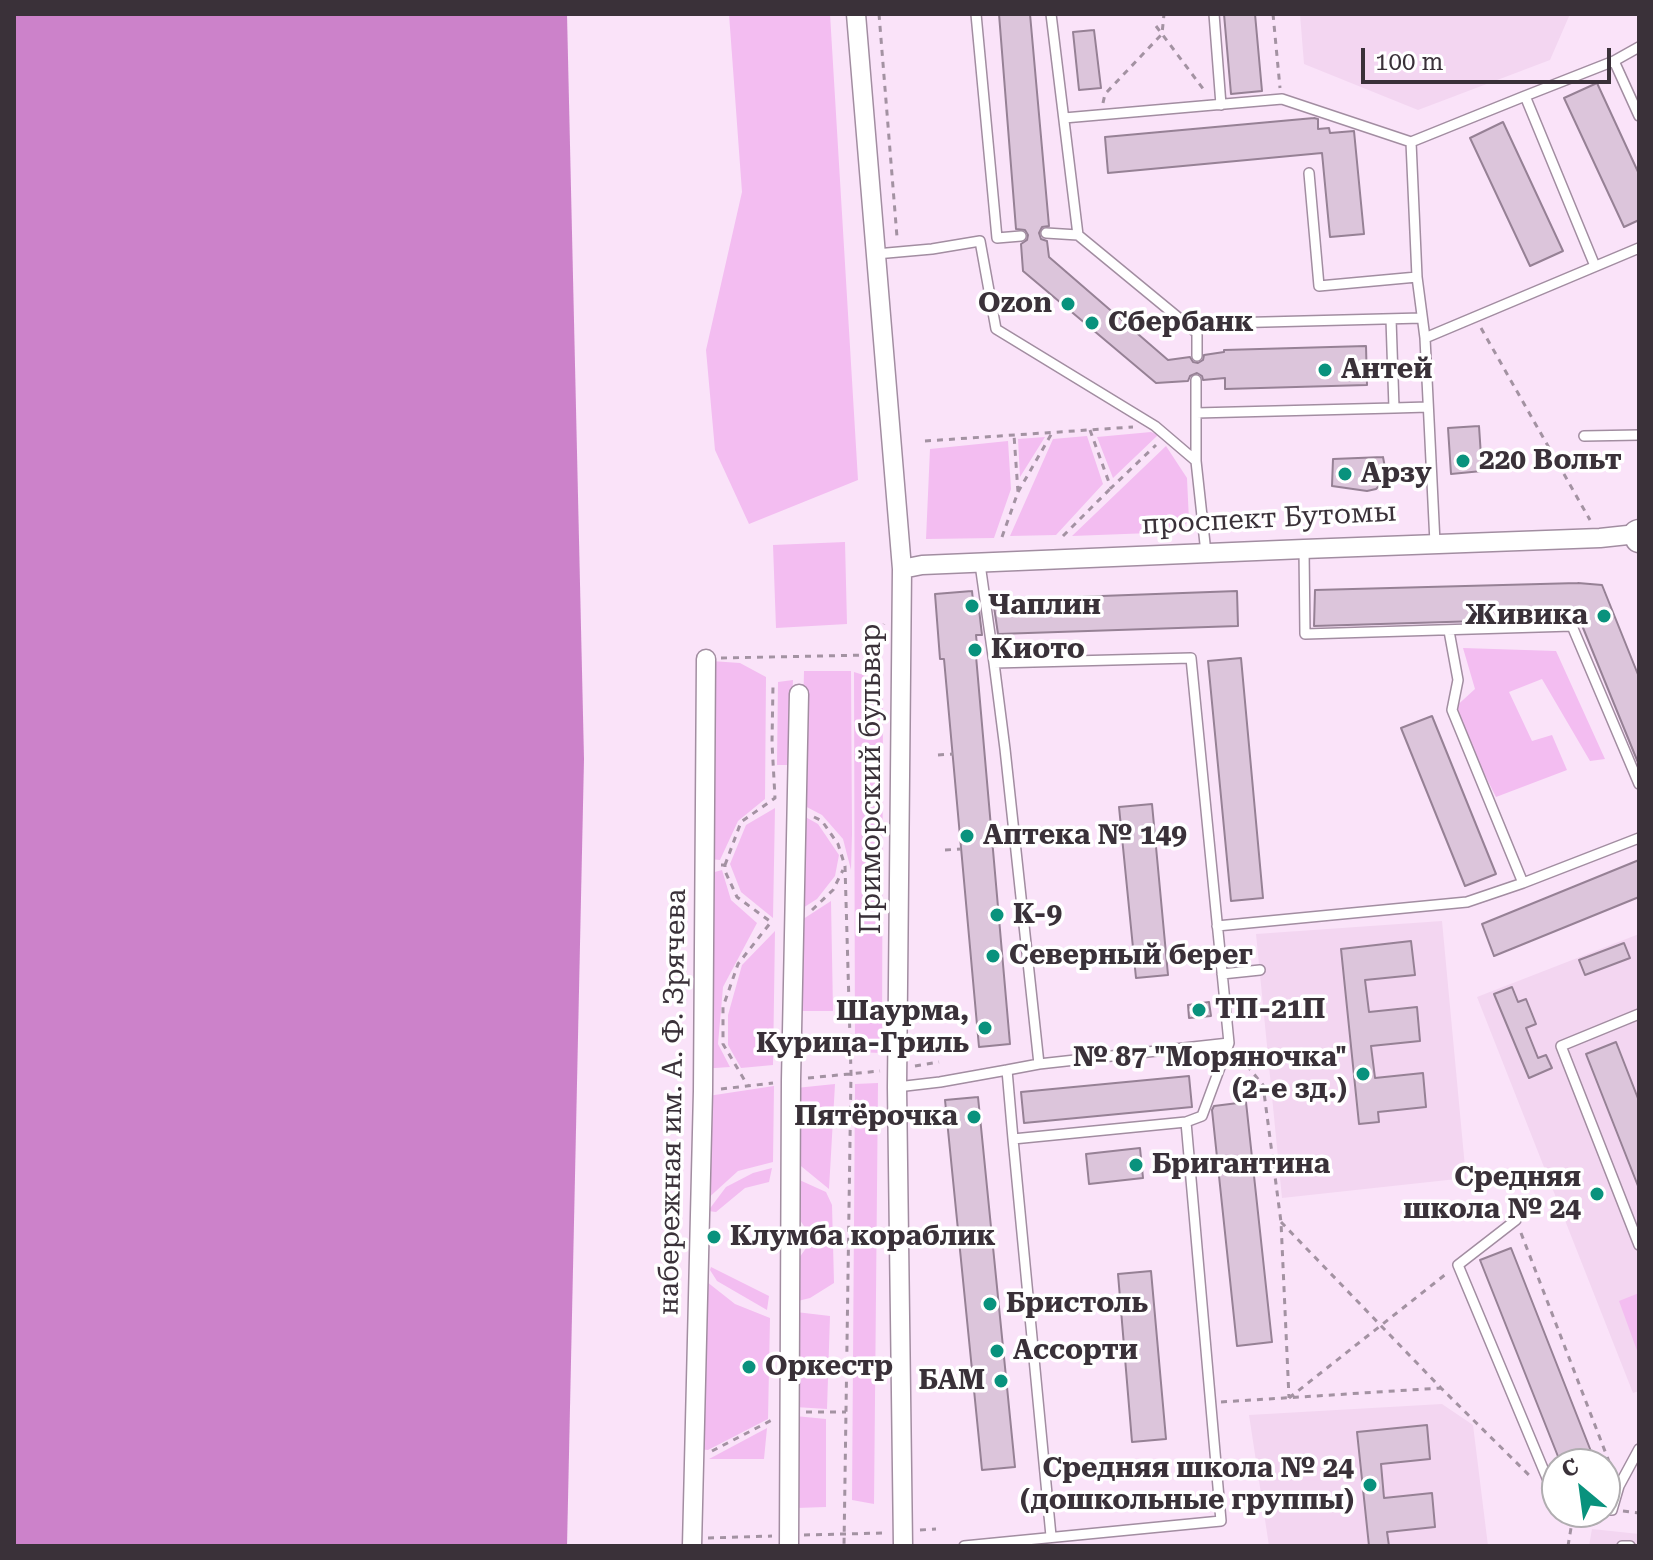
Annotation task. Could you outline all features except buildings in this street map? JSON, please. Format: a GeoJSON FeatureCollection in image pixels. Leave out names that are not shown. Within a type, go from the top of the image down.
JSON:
{"type":"FeatureCollection","features":[{"type":"Feature","properties":{"kind":"street","name":"Приморский бульвар"},"geometry":{"type":"LineString","coordinates":[[856,14],[902,569],[898,1078],[903,1539]]}},
{"type":"Feature","properties":{"kind":"street","name":"проспект Бутомы"},"geometry":{"type":"LineString","coordinates":[[902,569],[922,565],[1638,535]]}},
{"type":"Feature","properties":{"kind":"street","name":"набережная им. А. Ф. Зрячева"},"geometry":{"type":"LineString","coordinates":[[692,1542],[703,1091],[706,659]]}},
{"type":"Feature","properties":{"kind":"street"},"geometry":{"type":"LineString","coordinates":[[789,1541],[791,1080],[799,694]]}},
{"type":"Feature","properties":{"kind":"lane"},"geometry":{"type":"LineString","coordinates":[[976,14],[997,238]]}},
{"type":"Feature","properties":{"kind":"lane"},"geometry":{"type":"LineString","coordinates":[[1051,14],[1078,235]]}},
{"type":"Feature","properties":{"kind":"lane"},"geometry":{"type":"LineString","coordinates":[[1214,14],[1221,105]]}},
{"type":"Feature","properties":{"kind":"lane"},"geometry":{"type":"LineString","coordinates":[[1064,118],[1282,99],[1411,142],[1614,61],[1639,47]]}},
{"type":"Feature","properties":{"kind":"lane"},"geometry":{"type":"LineString","coordinates":[[1614,61],[1639,116]]}},
{"type":"Feature","properties":{"kind":"lane"},"geometry":{"type":"LineString","coordinates":[[1525,96],[1595,266]]}},
{"type":"Feature","properties":{"kind":"lane"},"geometry":{"type":"LineString","coordinates":[[1411,142],[1435,543]]}},
{"type":"Feature","properties":{"kind":"lane"},"geometry":{"type":"LineString","coordinates":[[1309,173],[1319,286],[1417,277]]}},
{"type":"Feature","properties":{"kind":"lane"},"geometry":{"type":"LineString","coordinates":[[1046,233],[1078,235],[1197,333],[1197,356]]}},
{"type":"Feature","properties":{"kind":"lane"},"geometry":{"type":"LineString","coordinates":[[876,254],[1021,236]]}},
{"type":"Feature","properties":{"kind":"lane"},"geometry":{"type":"LineString","coordinates":[[980,241],[996,329],[1155,426],[1196,461]]}},
{"type":"Feature","properties":{"kind":"lane"},"geometry":{"type":"LineString","coordinates":[[1425,338],[1639,248]]}},
{"type":"Feature","properties":{"kind":"lane"},"geometry":{"type":"LineString","coordinates":[[1226,323],[1422,318]]}},
{"type":"Feature","properties":{"kind":"lane"},"geometry":{"type":"LineString","coordinates":[[1391,319],[1394,408]]}},
{"type":"Feature","properties":{"kind":"lane"},"geometry":{"type":"LineString","coordinates":[[1196,380],[1196,461],[1206,553]]}},
{"type":"Feature","properties":{"kind":"lane"},"geometry":{"type":"LineString","coordinates":[[1196,413],[1428,407]]}},
{"type":"Feature","properties":{"kind":"lane"},"geometry":{"type":"LineString","coordinates":[[1584,436],[1639,435]]}},
{"type":"Feature","properties":{"kind":"lane"},"geometry":{"type":"LineString","coordinates":[[1304,549],[1305,634],[1572,626],[1639,784]]}},
{"type":"Feature","properties":{"kind":"lane"},"geometry":{"type":"LineString","coordinates":[[980,564],[1012,803],[1039,1064]]}},
{"type":"Feature","properties":{"kind":"lane"},"geometry":{"type":"LineString","coordinates":[[1449,631],[1458,680],[1452,710],[1523,883]]}},
{"type":"Feature","properties":{"kind":"lane"},"geometry":{"type":"LineString","coordinates":[[994,663],[1191,658],[1229,1043],[1202,1116],[1186,1122],[1013,1139]]}},
{"type":"Feature","properties":{"kind":"lane"},"geometry":{"type":"LineString","coordinates":[[1217,926],[1467,902],[1639,838]]}},
{"type":"Feature","properties":{"kind":"lane"},"geometry":{"type":"LineString","coordinates":[[1222,974],[1260,970]]}},
{"type":"Feature","properties":{"kind":"lane"},"geometry":{"type":"LineString","coordinates":[[1639,1014],[1561,1046],[1639,1245]]}},
{"type":"Feature","properties":{"kind":"lane"},"geometry":{"type":"LineString","coordinates":[[898,1078],[940,1082],[1039,1064],[1229,1043]]}},
{"type":"Feature","properties":{"kind":"lane"},"geometry":{"type":"LineString","coordinates":[[1007,1070],[1051,1536]]}},
{"type":"Feature","properties":{"kind":"lane"},"geometry":{"type":"LineString","coordinates":[[964,1546],[1221,1521],[1186,1122]]}},
{"type":"Feature","properties":{"kind":"lane"},"geometry":{"type":"LineString","coordinates":[[1516,1220],[1458,1265],[1541,1465]]}},
{"type":"Feature","properties":{"kind":"lane"},"geometry":{"type":"LineString","coordinates":[[1621,1482],[1639,1449]]}},
{"type":"Feature","properties":{"kind":"lane"},"geometry":{"type":"LineString","coordinates":[[1622,1546],[1630,1546]]}},
{"type":"Feature","properties":{"kind":"path"},"geometry":{"type":"LineString","coordinates":[[879,14],[897,237]]}},
{"type":"Feature","properties":{"kind":"path"},"geometry":{"type":"LineString","coordinates":[[1101,115],[1105,94],[1162,34],[1164,14]]}},
{"type":"Feature","properties":{"kind":"path"},"geometry":{"type":"LineString","coordinates":[[1273,14],[1282,99]]}},
{"type":"Feature","properties":{"kind":"path"},"geometry":{"type":"LineString","coordinates":[[1156,26],[1204,90]]}},
{"type":"Feature","properties":{"kind":"path"},"geometry":{"type":"LineString","coordinates":[[1475,317],[1593,527]]}},
{"type":"Feature","properties":{"kind":"path"},"geometry":{"type":"LineString","coordinates":[[925,441],[1155,426]]}},
{"type":"Feature","properties":{"kind":"path"},"geometry":{"type":"LineString","coordinates":[[1090,430],[1111,488]]}},
{"type":"Feature","properties":{"kind":"path"},"geometry":{"type":"LineString","coordinates":[[1002,537],[1018,492],[1052,433]]}},
{"type":"Feature","properties":{"kind":"path"},"geometry":{"type":"LineString","coordinates":[[1014,435],[1018,492]]}},
{"type":"Feature","properties":{"kind":"path"},"geometry":{"type":"LineString","coordinates":[[1063,536],[1166,436]]}},
{"type":"Feature","properties":{"kind":"path"},"geometry":{"type":"LineString","coordinates":[[706,659],[865,655],[902,596]]}},
{"type":"Feature","properties":{"kind":"path"},"geometry":{"type":"LineString","coordinates":[[748,1086],[723,1044],[723,1007],[738,964],[771,922],[737,897],[725,865],[741,822],[775,798],[773,685]]}},
{"type":"Feature","properties":{"kind":"path"},"geometry":{"type":"LineString","coordinates":[[938,755],[953,754]]}},
{"type":"Feature","properties":{"kind":"path"},"geometry":{"type":"LineString","coordinates":[[796,807],[822,821],[838,844],[845,866],[851,1073],[844,1546]]}},
{"type":"Feature","properties":{"kind":"path"},"geometry":{"type":"LineString","coordinates":[[945,850],[961,849]]}},
{"type":"Feature","properties":{"kind":"path"},"geometry":{"type":"LineString","coordinates":[[704,865],[725,865]]}},
{"type":"Feature","properties":{"kind":"path"},"geometry":{"type":"LineString","coordinates":[[794,919],[816,908],[833,890],[845,866]]}},
{"type":"Feature","properties":{"kind":"path"},"geometry":{"type":"LineString","coordinates":[[1229,1043],[1263,1085],[1281,1222],[1289,1398]]}},
{"type":"Feature","properties":{"kind":"path"},"geometry":{"type":"LineString","coordinates":[[703,1091],[851,1073],[898,1078],[939,1062]]}},
{"type":"Feature","properties":{"kind":"path"},"geometry":{"type":"LineString","coordinates":[[1516,1220],[1604,1448]]}},
{"type":"Feature","properties":{"kind":"path"},"geometry":{"type":"LineString","coordinates":[[1281,1222],[1541,1486]]}},
{"type":"Feature","properties":{"kind":"path"},"geometry":{"type":"LineString","coordinates":[[1289,1398],[1458,1265]]}},
{"type":"Feature","properties":{"kind":"path"},"geometry":{"type":"LineString","coordinates":[[1211,1403],[1441,1388]]}},
{"type":"Feature","properties":{"kind":"path"},"geometry":{"type":"LineString","coordinates":[[694,1461],[790,1411],[846,1412]]}},
{"type":"Feature","properties":{"kind":"path"},"geometry":{"type":"LineString","coordinates":[[692,1542],[789,1541],[845,1534],[903,1539],[936,1529]]}},
{"type":"Feature","properties":{"kind":"shaded area"},"geometry":{"type":"Polygon","coordinates":[[[14,14],[567,14],[584,759],[567,1546],[14,1546],[14,14]]]}},
{"type":"Feature","properties":{"kind":"shaded area"},"geometry":{"type":"Polygon","coordinates":[[[729,14],[830,14],[858,480],[749,524],[715,450],[706,350],[742,192],[729,14]]]}},
{"type":"Feature","properties":{"kind":"shaded area"},"geometry":{"type":"Polygon","coordinates":[[[1300,14],[1570,14],[1550,60],[1418,110],[1304,64],[1300,14]]]}},
{"type":"Feature","properties":{"kind":"shaded area"},"geometry":{"type":"Polygon","coordinates":[[[1151,432],[1158,435],[1113,478],[1097,437],[1151,432]]]}},
{"type":"Feature","properties":{"kind":"shaded area"},"geometry":{"type":"Polygon","coordinates":[[[1087,436],[1103,484],[1056,535],[1010,536],[1053,439],[1087,436]]]}},
{"type":"Feature","properties":{"kind":"shaded area"},"geometry":{"type":"Polygon","coordinates":[[[1045,437],[1020,477],[1018,439],[1045,437]]]}},
{"type":"Feature","properties":{"kind":"shaded area"},"geometry":{"type":"Polygon","coordinates":[[[1008,441],[1011,489],[994,538],[926,539],[930,449],[1008,441]]]}},
{"type":"Feature","properties":{"kind":"shaded area"},"geometry":{"type":"Polygon","coordinates":[[[1166,446],[1187,478],[1189,521],[1177,532],[1072,536],[1166,446]]]}},
{"type":"Feature","properties":{"kind":"shaded area"},"geometry":{"type":"Polygon","coordinates":[[[845,542],[847,624],[776,628],[773,545],[845,542]]]}},
{"type":"Feature","properties":{"kind":"shaded area"},"geometry":{"type":"Polygon","coordinates":[[[1463,648],[1556,651],[1605,759],[1590,761],[1542,679],[1509,692],[1532,741],[1552,735],[1567,770],[1496,797],[1452,710],[1475,689],[1463,648]]]}},
{"type":"Feature","properties":{"kind":"shaded area"},"geometry":{"type":"Polygon","coordinates":[[[711,661],[740,663],[766,677],[765,799],[738,821],[720,860],[709,859],[711,661]]]}},
{"type":"Feature","properties":{"kind":"shaded area"},"geometry":{"type":"Polygon","coordinates":[[[804,671],[851,671],[851,870],[843,839],[822,815],[801,804],[804,671]]]}},
{"type":"Feature","properties":{"kind":"shaded area"},"geometry":{"type":"Polygon","coordinates":[[[854,672],[883,681],[882,1053],[855,1052],[854,672]]]}},
{"type":"Feature","properties":{"kind":"shaded area"},"geometry":{"type":"Polygon","coordinates":[[[793,680],[789,765],[777,765],[778,682],[793,680]]]}},
{"type":"Feature","properties":{"kind":"shaded area"},"geometry":{"type":"Polygon","coordinates":[[[775,808],[773,918],[741,892],[730,864],[746,825],[775,808]]]}},
{"type":"Feature","properties":{"kind":"shaded area"},"geometry":{"type":"Polygon","coordinates":[[[800,814],[818,824],[839,855],[835,876],[817,899],[798,911],[800,814]]]}},
{"type":"Feature","properties":{"kind":"shaded area"},"geometry":{"type":"Polygon","coordinates":[[[722,870],[731,900],[757,923],[723,987],[718,1044],[730,1067],[700,1069],[711,873],[722,870]]]}},
{"type":"Feature","properties":{"kind":"shaded area"},"geometry":{"type":"Polygon","coordinates":[[[831,901],[833,1011],[798,1011],[797,923],[831,901]]]}},
{"type":"Feature","properties":{"kind":"shaded area","name":"№ 87 \"Моряночка\" (2-е зд.)"},"geometry":{"type":"Polygon","coordinates":[[[1442,921],[1466,1178],[1282,1198],[1256,934],[1442,921]]]}},
{"type":"Feature","properties":{"kind":"shaded area"},"geometry":{"type":"Polygon","coordinates":[[[775,931],[773,1065],[741,1068],[728,1045],[728,1015],[742,965],[775,931]]]}},
{"type":"Feature","properties":{"kind":"shaded area","name":"Средняя школа № 24"},"geometry":{"type":"Polygon","coordinates":[[[1639,934],[1639,1391],[1633,1393],[1477,997],[1639,934]]]}},
{"type":"Feature","properties":{"kind":"shaded area"},"geometry":{"type":"Polygon","coordinates":[[[878,1083],[874,1504],[852,1500],[855,1084],[878,1083]]]}},
{"type":"Feature","properties":{"kind":"shaded area"},"geometry":{"type":"Polygon","coordinates":[[[835,1084],[829,1189],[796,1162],[796,1088],[835,1084]]]}},
{"type":"Feature","properties":{"kind":"shaded area"},"geometry":{"type":"Polygon","coordinates":[[[774,1086],[773,1162],[738,1171],[705,1201],[708,1096],[774,1086]]]}},
{"type":"Feature","properties":{"kind":"shaded area"},"geometry":{"type":"Polygon","coordinates":[[[772,1168],[769,1182],[745,1188],[716,1212],[708,1211],[726,1187],[753,1173],[772,1168]]]}},
{"type":"Feature","properties":{"kind":"shaded area"},"geometry":{"type":"Polygon","coordinates":[[[795,1178],[826,1192],[832,1205],[834,1283],[810,1298],[794,1302],[794,1265],[809,1244],[806,1229],[793,1210],[795,1178]]]}},
{"type":"Feature","properties":{"kind":"shaded area"},"geometry":{"type":"Polygon","coordinates":[[[711,1267],[769,1296],[767,1310],[717,1281],[711,1267]]]}},
{"type":"Feature","properties":{"kind":"shaded area"},"geometry":{"type":"Polygon","coordinates":[[[702,1278],[735,1304],[770,1318],[768,1419],[708,1450],[698,1449],[702,1278]]]}},
{"type":"Feature","properties":{"kind":"shaded area"},"geometry":{"type":"Polygon","coordinates":[[[1639,1293],[1639,1356],[1619,1301],[1639,1293]]]}},
{"type":"Feature","properties":{"kind":"shaded area"},"geometry":{"type":"Polygon","coordinates":[[[796,1312],[830,1316],[827,1409],[795,1407],[796,1312]]]}},
{"type":"Feature","properties":{"kind":"shaded area","name":"Средняя школа № 24 (дошкольные группы)"},"geometry":{"type":"Polygon","coordinates":[[[1442,1404],[1473,1425],[1488,1546],[1269,1546],[1249,1415],[1442,1404]]]}},
{"type":"Feature","properties":{"kind":"shaded area"},"geometry":{"type":"Polygon","coordinates":[[[795,1416],[826,1419],[826,1507],[796,1508],[795,1416]]]}},
{"type":"Feature","properties":{"kind":"shaded area"},"geometry":{"type":"Polygon","coordinates":[[[767,1428],[764,1459],[709,1459],[767,1428]]]}},
{"type":"Feature","properties":{"kind":"shaded area"},"geometry":{"type":"Polygon","coordinates":[[[1592,1529],[1639,1534],[1639,1546],[1589,1546],[1592,1529]]]}},
{"type":"Feature","properties":{"kind":"place","name":"Ozon"},"geometry":{"type":"Point","coordinates":[1068,304]}},
{"type":"Feature","properties":{"kind":"place","name":"Сбербанк"},"geometry":{"type":"Point","coordinates":[1092,323]}},
{"type":"Feature","properties":{"kind":"place","name":"Антей"},"geometry":{"type":"Point","coordinates":[1325,370]}},
{"type":"Feature","properties":{"kind":"place","name":"220 Вольт"},"geometry":{"type":"Point","coordinates":[1463,461]}},
{"type":"Feature","properties":{"kind":"place","name":"Арзу"},"geometry":{"type":"Point","coordinates":[1345,474]}},
{"type":"Feature","properties":{"kind":"place","name":"Чаплин"},"geometry":{"type":"Point","coordinates":[972,606]}},
{"type":"Feature","properties":{"kind":"place","name":"Живика"},"geometry":{"type":"Point","coordinates":[1604,616]}},
{"type":"Feature","properties":{"kind":"place","name":"Киото"},"geometry":{"type":"Point","coordinates":[975,650]}},
{"type":"Feature","properties":{"kind":"place","name":"Аптека № 149"},"geometry":{"type":"Point","coordinates":[967,836]}},
{"type":"Feature","properties":{"kind":"place","name":"К-9"},"geometry":{"type":"Point","coordinates":[997,915]}},
{"type":"Feature","properties":{"kind":"place","name":"Северный берег"},"geometry":{"type":"Point","coordinates":[993,956]}},
{"type":"Feature","properties":{"kind":"place","name":"ТП-21П"},"geometry":{"type":"Point","coordinates":[1199,1010]}},
{"type":"Feature","properties":{"kind":"place","name":"Шаурма, Курица-Гриль"},"geometry":{"type":"Point","coordinates":[985,1028]}},
{"type":"Feature","properties":{"kind":"place","name":"№ 87 \"Моряночка\" (2-е зд.)"},"geometry":{"type":"Point","coordinates":[1363,1074]}},
{"type":"Feature","properties":{"kind":"place","name":"Пятёрочка"},"geometry":{"type":"Point","coordinates":[974,1117]}},
{"type":"Feature","properties":{"kind":"place","name":"Бригантина"},"geometry":{"type":"Point","coordinates":[1136,1165]}},
{"type":"Feature","properties":{"kind":"place","name":"Средняя школа № 24"},"geometry":{"type":"Point","coordinates":[1597,1194]}},
{"type":"Feature","properties":{"kind":"place","name":"Клумба кораблик"},"geometry":{"type":"Point","coordinates":[714,1237]}},
{"type":"Feature","properties":{"kind":"place","name":"Бристоль"},"geometry":{"type":"Point","coordinates":[990,1304]}},
{"type":"Feature","properties":{"kind":"place","name":"Ассорти"},"geometry":{"type":"Point","coordinates":[997,1351]}},
{"type":"Feature","properties":{"kind":"place","name":"Оркестр"},"geometry":{"type":"Point","coordinates":[749,1367]}},
{"type":"Feature","properties":{"kind":"place","name":"БАМ"},"geometry":{"type":"Point","coordinates":[1001,1381]}},
{"type":"Feature","properties":{"kind":"place","name":"Средняя школа № 24 (дошкольные группы)"},"geometry":{"type":"Point","coordinates":[1370,1485]}}]}
